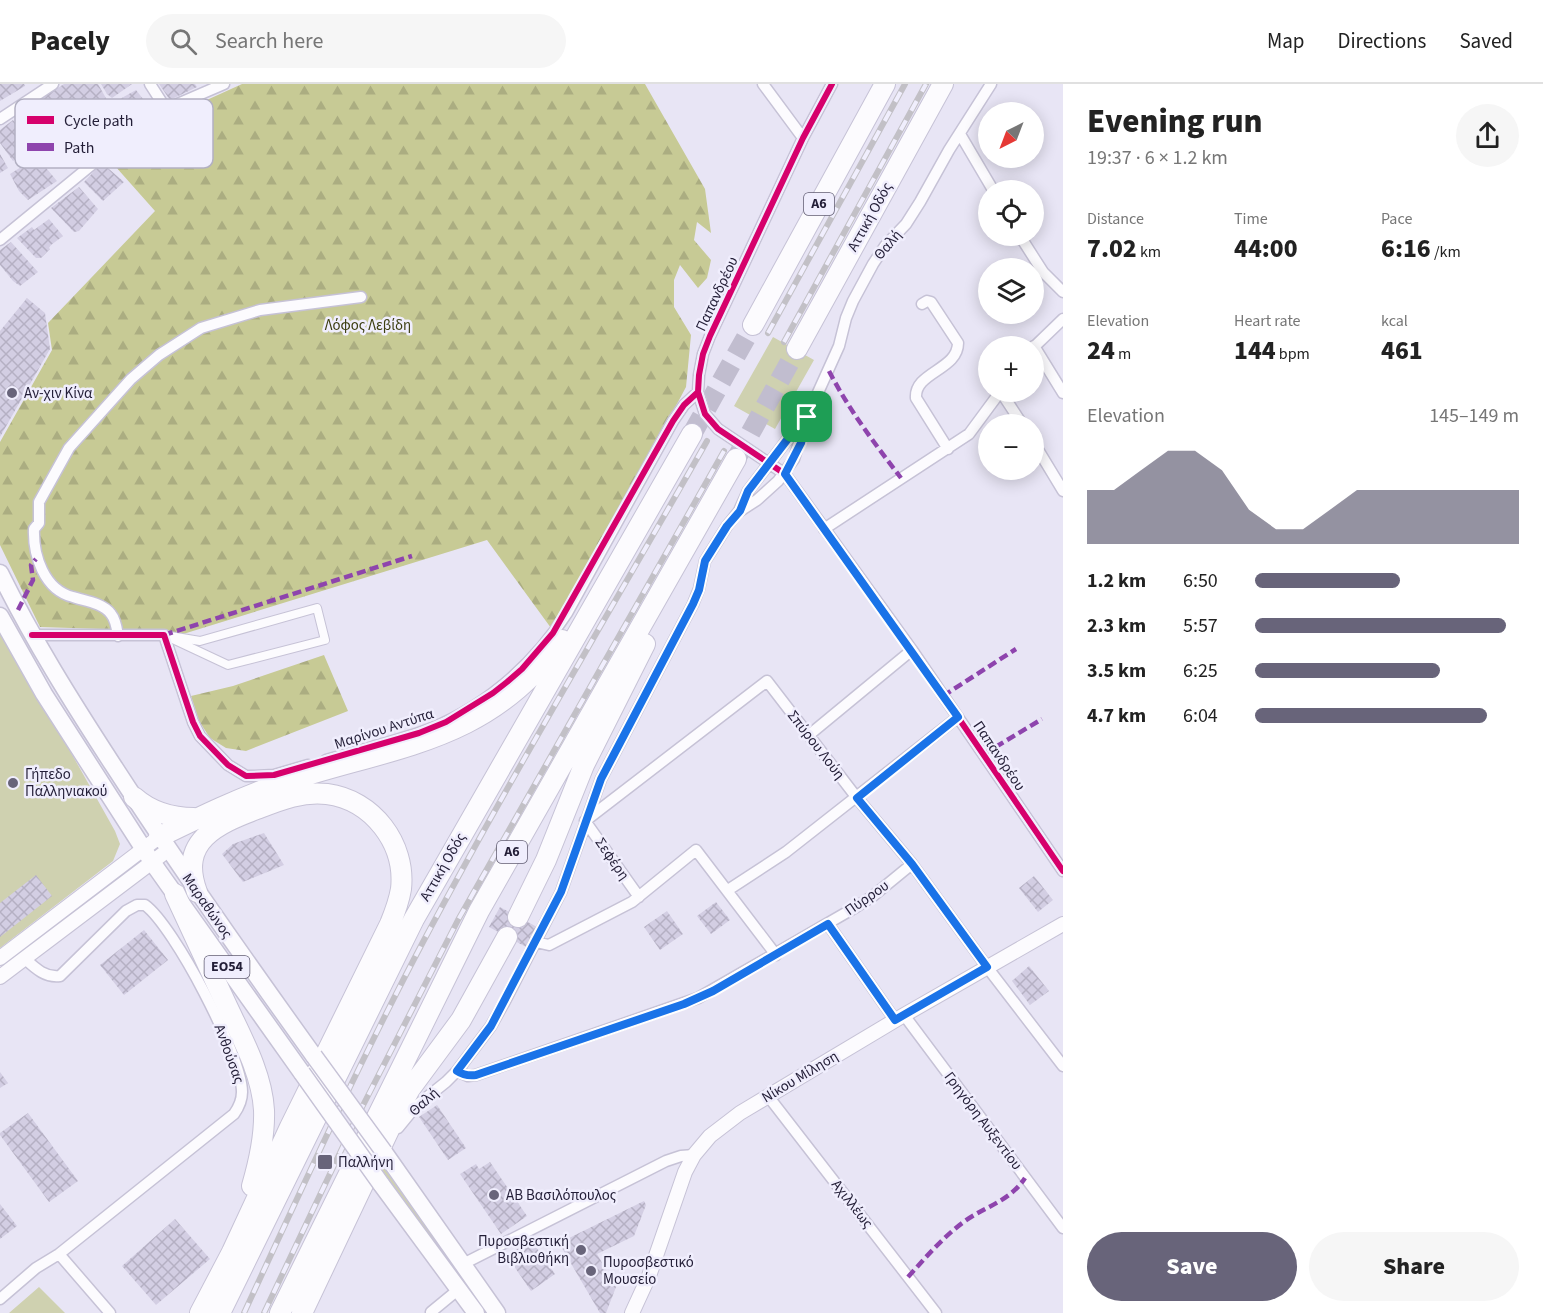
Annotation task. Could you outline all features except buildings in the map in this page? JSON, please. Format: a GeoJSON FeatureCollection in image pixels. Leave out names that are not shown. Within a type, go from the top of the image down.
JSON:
{"type":"FeatureCollection","features":[{"type":"Feature","properties":{"kind":"highway","name":"Α6"},"geometry":{"type":"LineString","coordinates":[[753,325],[885,84]]}},
{"type":"Feature","properties":{"kind":"highway","name":"Αττική Οδός"},"geometry":{"type":"LineString","coordinates":[[797,350],[945,84]]}},
{"type":"Feature","properties":{"kind":"highway","name":"Αττική Οδός"},"geometry":{"type":"LineString","coordinates":[[220,1313],[414,919],[692,434]]}},
{"type":"Feature","properties":{"kind":"highway","name":"Α6"},"geometry":{"type":"LineString","coordinates":[[280,1313],[479,911],[736,459],[697,546],[605,719],[566,807],[546,860],[518,917]]}},
{"type":"Feature","properties":{"kind":"highway"},"geometry":{"type":"LineString","coordinates":[[155,849],[196,818],[284,783],[437,737],[468,723],[498,705],[527,681],[551,654],[642,521]]}},
{"type":"Feature","properties":{"kind":"highway"},"geometry":{"type":"LineString","coordinates":[[197,892],[192,873],[194,858],[209,832],[231,819],[299,795],[333,795],[364,808],[379,821],[390,836],[400,862],[401,888],[390,924],[290,1127],[232,1252],[200,1312]]}},
{"type":"Feature","properties":{"kind":"highway"},"geometry":{"type":"LineString","coordinates":[[134,797],[145,806],[163,814],[178,818],[196,818]]}},
{"type":"Feature","properties":{"kind":"highway"},"geometry":{"type":"LineString","coordinates":[[175,894],[241,1035],[261,1089],[264,1108],[258,1166],[247,1202],[200,1312]]}},
{"type":"Feature","properties":{"kind":"highway"},"geometry":{"type":"LineString","coordinates":[[302,1313],[398,1111],[410,1089],[461,1020],[507,937]]}},
{"type":"Feature","properties":{"kind":"main road","name":"Μαραθώνος"},"geometry":{"type":"LineString","coordinates":[[0,573],[60,684],[134,797],[175,894],[381,1184],[476,1313]]}},
{"type":"Feature","properties":{"kind":"main road","name":"Μαραθώνος"},"geometry":{"type":"LineString","coordinates":[[0,616],[39,686],[155,849],[197,892],[497,1313]]}},
{"type":"Feature","properties":{"kind":"street"},"geometry":{"type":"LineString","coordinates":[[30,99],[53,84]]}},
{"type":"Feature","properties":{"kind":"street"},"geometry":{"type":"LineString","coordinates":[[150,84],[159,99]]}},
{"type":"Feature","properties":{"kind":"street"},"geometry":{"type":"LineString","coordinates":[[191,99],[224,84]]}},
{"type":"Feature","properties":{"kind":"street"},"geometry":{"type":"LineString","coordinates":[[763,84],[803,138]]}},
{"type":"Feature","properties":{"kind":"street","name":"Παπανδρέου"},"geometry":{"type":"LineString","coordinates":[[832,84],[803,138],[710,336],[703,354],[698,392],[705,414],[718,429],[785,474],[912,650],[1063,871]]}},
{"type":"Feature","properties":{"kind":"street","name":"Θαλή"},"geometry":{"type":"LineString","coordinates":[[384,1152],[400,1124],[416,1106],[457,1071],[491,1026],[561,892],[601,779],[693,604],[699,590],[705,561],[727,526],[740,511],[757,500],[785,474],[801,443],[807,417],[839,346],[853,301],[885,246],[906,224],[991,84]]}},
{"type":"Feature","properties":{"kind":"street"},"geometry":{"type":"LineString","coordinates":[[0,119],[15,109]]}},
{"type":"Feature","properties":{"kind":"street"},"geometry":{"type":"LineString","coordinates":[[960,134],[987,180]]}},
{"type":"Feature","properties":{"kind":"street"},"geometry":{"type":"LineString","coordinates":[[0,240],[87,168]]}},
{"type":"Feature","properties":{"kind":"street"},"geometry":{"type":"LineString","coordinates":[[1026,246],[1043,272],[1063,292]]}},
{"type":"Feature","properties":{"kind":"street"},"geometry":{"type":"LineString","coordinates":[[118,636],[112,615],[108,610],[61,592],[45,576],[36,559],[34,529],[39,523],[39,502],[69,448],[131,379],[159,355],[201,328],[260,310],[361,297]]}},
{"type":"Feature","properties":{"kind":"street"},"geometry":{"type":"LineString","coordinates":[[922,304],[927,301],[931,302],[958,343],[958,350],[952,360],[920,385],[916,391],[916,398],[948,449]]}},
{"type":"Feature","properties":{"kind":"street"},"geometry":{"type":"LineString","coordinates":[[1044,337],[1063,319]]}},
{"type":"Feature","properties":{"kind":"street"},"geometry":{"type":"LineString","coordinates":[[1044,362],[1063,393]]}},
{"type":"Feature","properties":{"kind":"street","name":"Μαρίνου Αντύπα"},"geometry":{"type":"LineString","coordinates":[[164,635],[193,722],[200,736],[228,765],[246,776],[274,775],[419,733],[446,722],[477,704],[507,682],[522,669],[553,633],[673,421],[684,405],[698,392]]}},
{"type":"Feature","properties":{"kind":"street"},"geometry":{"type":"LineString","coordinates":[[824,529],[969,434],[993,402]]}},
{"type":"Feature","properties":{"kind":"street","name":"Θαλή"},"geometry":{"type":"LineString","coordinates":[[740,511],[748,491],[807,417]]}},
{"type":"Feature","properties":{"kind":"street"},"geometry":{"type":"LineString","coordinates":[[1044,460],[1063,491]]}},
{"type":"Feature","properties":{"kind":"street"},"geometry":{"type":"LineString","coordinates":[[32,635],[164,635],[200,641],[317,608],[325,640],[228,665],[164,635]]}},
{"type":"Feature","properties":{"kind":"street"},"geometry":{"type":"LineString","coordinates":[[809,735],[912,650]]}},
{"type":"Feature","properties":{"kind":"street","name":"Σπύρου Λούη"},"geometry":{"type":"LineString","coordinates":[[585,820],[767,681],[857,798],[912,864],[1063,1066]]}},
{"type":"Feature","properties":{"kind":"street"},"geometry":{"type":"LineString","coordinates":[[728,890],[786,852],[958,717]]}},
{"type":"Feature","properties":{"kind":"street","name":"Σεφέρη"},"geometry":{"type":"LineString","coordinates":[[585,820],[639,897]]}},
{"type":"Feature","properties":{"kind":"street"},"geometry":{"type":"LineString","coordinates":[[0,958],[155,849]]}},
{"type":"Feature","properties":{"kind":"street"},"geometry":{"type":"LineString","coordinates":[[0,977],[155,849]]}},
{"type":"Feature","properties":{"kind":"street"},"geometry":{"type":"LineString","coordinates":[[536,942],[549,945],[639,897],[696,850],[776,955]]}},
{"type":"Feature","properties":{"kind":"street","name":"Πύρρου"},"geometry":{"type":"LineString","coordinates":[[457,1071],[468,1076],[476,1075],[684,1004],[713,991],[873,896],[912,864]]}},
{"type":"Feature","properties":{"kind":"street","name":"Ανθούσας"},"geometry":{"type":"LineString","coordinates":[[0,1299],[36,1268],[59,1254],[234,1114],[240,1106],[242,1092],[232,1055],[198,982],[159,918],[145,905],[137,905],[126,911],[60,976],[44,974],[24,958]]}},
{"type":"Feature","properties":{"kind":"street","name":"Γρηγόρη Αυξεντίου"},"geometry":{"type":"LineString","coordinates":[[828,924],[899,1018],[1062,1222]]}},
{"type":"Feature","properties":{"kind":"street","name":"Νίκου Μίληση"},"geometry":{"type":"LineString","coordinates":[[632,1313],[649,1275],[681,1182],[694,1155],[704,1142],[727,1122],[768,1096],[1063,924]]}},
{"type":"Feature","properties":{"kind":"street","name":"Αχιλλέως"},"geometry":{"type":"LineString","coordinates":[[768,1096],[936,1313]]}},
{"type":"Feature","properties":{"kind":"street"},"geometry":{"type":"LineString","coordinates":[[463,1264],[666,1161],[694,1155]]}},
{"type":"Feature","properties":{"kind":"street"},"geometry":{"type":"LineString","coordinates":[[59,1254],[110,1313]]}},
{"type":"Feature","properties":{"kind":"street"},"geometry":{"type":"LineString","coordinates":[[431,1312],[459,1290]]}},
{"type":"Feature","properties":{"kind":"green space","name":"Λόφος Λεβίδη"},"geometry":{"type":"Polygon","coordinates":[[[242,84],[645,84],[705,189],[711,233],[697,222],[694,240],[711,260],[707,278],[698,288],[680,265],[674,280],[674,307],[691,335],[686,387],[613,524],[551,628],[487,540],[180,635],[163,631],[40,627],[0,545],[0,442],[52,350],[48,323],[155,211],[117,168],[213,168],[213,99],[209,99],[242,84]]]}},
{"type":"Feature","properties":{"kind":"green space"},"geometry":{"type":"Polygon","coordinates":[[[773,337],[814,360],[775,429],[734,406],[773,337]]]}},
{"type":"Feature","properties":{"kind":"green space"},"geometry":{"type":"Polygon","coordinates":[[[0,626],[115,831],[120,844],[113,861],[0,948],[0,626]]]}},
{"type":"Feature","properties":{"kind":"green space"},"geometry":{"type":"Polygon","coordinates":[[[324,655],[348,711],[246,751],[226,748],[210,738],[199,721],[191,696],[233,686],[324,655]]]}},
{"type":"Feature","properties":{"kind":"green space"},"geometry":{"type":"Polygon","coordinates":[[[384,1166],[473,1290],[471,1292],[382,1170],[384,1166]]]}},
{"type":"Feature","properties":{"kind":"green space"},"geometry":{"type":"Polygon","coordinates":[[[39,1287],[65,1313],[9,1313],[39,1287]]]}},
{"type":"Feature","properties":{"kind":"tunnel"},"geometry":{"type":"LineString","coordinates":[[692,434],[753,325]]}},
{"type":"Feature","properties":{"kind":"tunnel"},"geometry":{"type":"LineString","coordinates":[[736,459],[797,349]]}},
{"type":"Feature","properties":{"kind":"railway"},"geometry":{"type":"LineString","coordinates":[[768,333],[905,84]]}},
{"type":"Feature","properties":{"kind":"railway"},"geometry":{"type":"LineString","coordinates":[[784,342],[926,84]]}},
{"type":"Feature","properties":{"kind":"railway"},"geometry":{"type":"LineString","coordinates":[[244,1313],[309,1173],[423,942],[527,753],[707,441]]}},
{"type":"Feature","properties":{"kind":"railway"},"geometry":{"type":"LineString","coordinates":[[264,1313],[356,1119],[458,920],[724,451]]}},
{"type":"Feature","properties":{"kind":"marked path"},"geometry":{"type":"LineString","coordinates":[[829,371],[854,413],[901,478]]}},
{"type":"Feature","properties":{"kind":"marked path"},"geometry":{"type":"LineString","coordinates":[[164,635],[412,556]]}},
{"type":"Feature","properties":{"kind":"marked path"},"geometry":{"type":"LineString","coordinates":[[18,610],[33,580],[31,565],[36,559]]}},
{"type":"Feature","properties":{"kind":"marked path"},"geometry":{"type":"LineString","coordinates":[[943,696],[1016,649]]}},
{"type":"Feature","properties":{"kind":"marked path"},"geometry":{"type":"LineString","coordinates":[[984,754],[1042,719]]}},
{"type":"Feature","properties":{"kind":"marked path"},"geometry":{"type":"LineString","coordinates":[[908,1277],[957,1227],[1005,1198],[1025,1178]]}},
{"type":"Feature","properties":{"kind":"cycle path"},"geometry":{"type":"LineString","coordinates":[[832,84],[803,138],[710,336],[703,354],[698,392],[705,414],[718,429],[785,474],[912,650],[1063,871]]}},
{"type":"Feature","properties":{"kind":"cycle path"},"geometry":{"type":"LineString","coordinates":[[32,635],[164,635],[193,722],[200,736],[228,765],[246,776],[274,775],[419,733],[446,722],[493,693],[522,669],[553,633],[673,421],[684,405],[698,392]]}},
{"type":"Feature","properties":{"kind":"place","name":"Αν-χιν Κίνα"},"geometry":{"type":"Point","coordinates":[12,393]}},
{"type":"Feature","properties":{"kind":"place","name":"Γήπεδο Παλληνιακού"},"geometry":{"type":"Point","coordinates":[13,783]}},
{"type":"Feature","properties":{"kind":"place","name":"Παλλήνη"},"geometry":{"type":"Point","coordinates":[325,1162]}},
{"type":"Feature","properties":{"kind":"place","name":"ΑΒ Βασιλόπουλος"},"geometry":{"type":"Point","coordinates":[494,1195]}},
{"type":"Feature","properties":{"kind":"place","name":"Πυροσβεστική Βιβλιοθήκη"},"geometry":{"type":"Point","coordinates":[581,1250]}},
{"type":"Feature","properties":{"kind":"place","name":"Πυροσβεστικό Μουσείο"},"geometry":{"type":"Point","coordinates":[591,1271]}},
{"type":"Feature","properties":{"kind":"route"},"geometry":{"type":"LineString","coordinates":[[807,417],[801,443],[785,474],[958,717],[857,798],[912,864],[987,967],[895,1020],[828,924],[713,991],[684,1004],[476,1075],[461,1074],[457,1071],[491,1026],[561,892],[601,779],[693,604],[699,590],[705,561],[727,526],[740,511],[748,491],[779,449],[807,417]]}}]}
